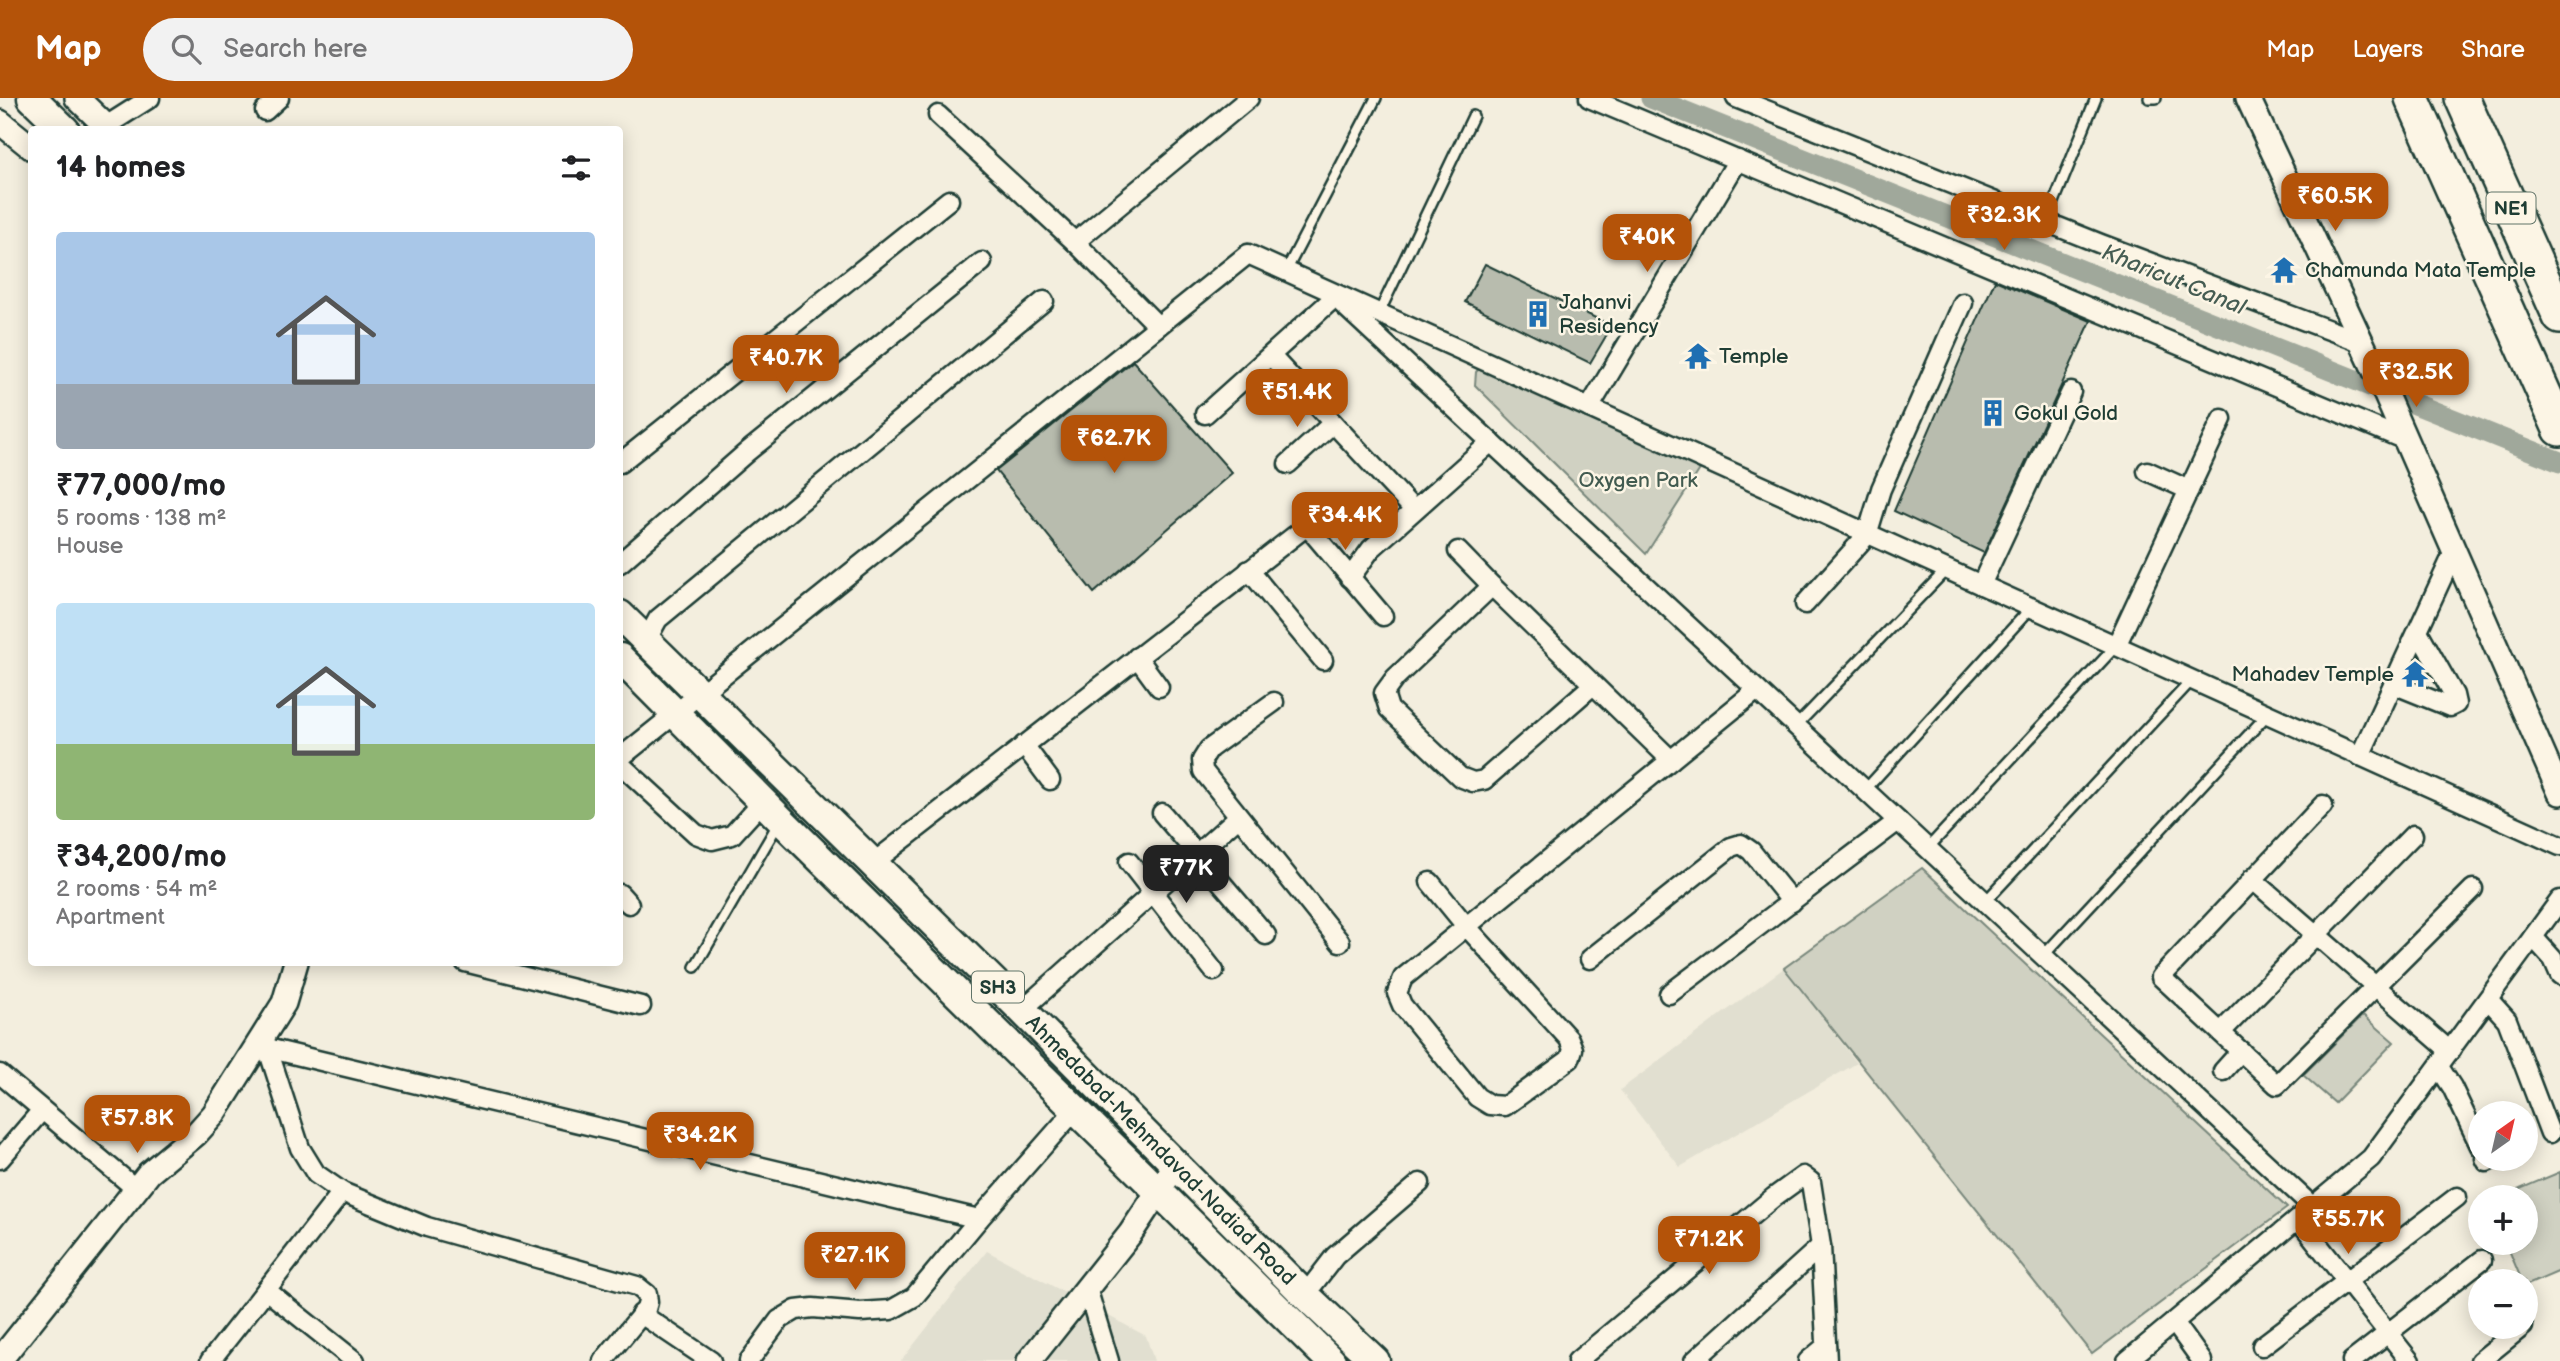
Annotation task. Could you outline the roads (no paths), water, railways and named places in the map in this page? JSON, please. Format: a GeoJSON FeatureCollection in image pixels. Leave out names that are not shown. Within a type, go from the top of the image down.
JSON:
{"type":"FeatureCollection","features":[{"type":"Feature","properties":{"kind":"highway"},"geometry":{"type":"LineString","coordinates":[[2393,98],[2407,127],[2452,188]]}},
{"type":"Feature","properties":{"kind":"highway","name":"NE1"},"geometry":{"type":"LineString","coordinates":[[2412,98],[2557,423]]}},
{"type":"Feature","properties":{"kind":"highway","name":"NE1"},"geometry":{"type":"LineString","coordinates":[[2462,98],[2560,317]]}},
{"type":"Feature","properties":{"kind":"main road"},"geometry":{"type":"LineString","coordinates":[[32,98],[61,126]]}},
{"type":"Feature","properties":{"kind":"main road","name":"Ahmedabad-Mehmdavad-Nadiad Road"},"geometry":{"type":"LineString","coordinates":[[623,618],[1022,1010],[1305,1295],[1375,1361]]}},
{"type":"Feature","properties":{"kind":"main road"},"geometry":{"type":"LineString","coordinates":[[623,661],[1331,1361]]}},
{"type":"Feature","properties":{"kind":"street"},"geometry":{"type":"LineString","coordinates":[[77,98],[106,126]]}},
{"type":"Feature","properties":{"kind":"street"},"geometry":{"type":"LineString","coordinates":[[111,126],[150,98]]}},
{"type":"Feature","properties":{"kind":"street"},"geometry":{"type":"LineString","coordinates":[[265,111],[279,98]]}},
{"type":"Feature","properties":{"kind":"street"},"geometry":{"type":"LineString","coordinates":[[1075,242],[1249,98]]}},
{"type":"Feature","properties":{"kind":"street"},"geometry":{"type":"LineString","coordinates":[[1589,98],[2405,440]]}},
{"type":"Feature","properties":{"kind":"street"},"geometry":{"type":"LineString","coordinates":[[1736,98],[2046,222],[2361,342]]}},
{"type":"Feature","properties":{"kind":"street"},"geometry":{"type":"LineString","coordinates":[[2248,98],[2384,391],[2560,793]]}},
{"type":"Feature","properties":{"kind":"street"},"geometry":{"type":"LineString","coordinates":[[938,116],[1075,242],[1158,326]]}},
{"type":"Feature","properties":{"kind":"street"},"geometry":{"type":"LineString","coordinates":[[0,121],[28,145]]}},
{"type":"Feature","properties":{"kind":"street"},"geometry":{"type":"LineString","coordinates":[[1589,408],[1738,160]]}},
{"type":"Feature","properties":{"kind":"street"},"geometry":{"type":"LineString","coordinates":[[623,461],[949,200]]}},
{"type":"Feature","properties":{"kind":"street"},"geometry":{"type":"LineString","coordinates":[[623,756],[1248,254],[2560,846]]}},
{"type":"Feature","properties":{"kind":"street"},"geometry":{"type":"LineString","coordinates":[[623,560],[747,452],[982,262]]}},
{"type":"Feature","properties":{"kind":"street"},"geometry":{"type":"LineString","coordinates":[[1205,414],[1271,355],[1331,293]]}},
{"type":"Feature","properties":{"kind":"street"},"geometry":{"type":"LineString","coordinates":[[1331,293],[2313,1207]]}},
{"type":"Feature","properties":{"kind":"street"},"geometry":{"type":"LineString","coordinates":[[646,641],[658,619],[1044,301]]}},
{"type":"Feature","properties":{"kind":"street"},"geometry":{"type":"LineString","coordinates":[[1805,604],[1867,535],[1881,489],[1963,303]]}},
{"type":"Feature","properties":{"kind":"street"},"geometry":{"type":"LineString","coordinates":[[1271,355],[1414,510]]}},
{"type":"Feature","properties":{"kind":"street"},"geometry":{"type":"LineString","coordinates":[[1981,585],[2071,391]]}},
{"type":"Feature","properties":{"kind":"street"},"geometry":{"type":"LineString","coordinates":[[2116,646],[2222,419]]}},
{"type":"Feature","properties":{"kind":"street"},"geometry":{"type":"LineString","coordinates":[[1288,464],[1333,423]]}},
{"type":"Feature","properties":{"kind":"street"},"geometry":{"type":"LineString","coordinates":[[1350,578],[1371,549],[1491,442]]}},
{"type":"Feature","properties":{"kind":"street"},"geometry":{"type":"LineString","coordinates":[[2147,471],[2189,490]]}},
{"type":"Feature","properties":{"kind":"street"},"geometry":{"type":"LineString","coordinates":[[873,863],[1307,526],[1382,616]]}},
{"type":"Feature","properties":{"kind":"street"},"geometry":{"type":"LineString","coordinates":[[1458,551],[1671,760]]}},
{"type":"Feature","properties":{"kind":"street"},"geometry":{"type":"LineString","coordinates":[[2360,757],[2454,552]]}},
{"type":"Feature","properties":{"kind":"street"},"geometry":{"type":"LineString","coordinates":[[1250,570],[1323,660]]}},
{"type":"Feature","properties":{"kind":"street"},"geometry":{"type":"LineString","coordinates":[[1492,586],[1395,678],[1384,693],[1389,709],[1460,777],[1473,782],[1484,780],[1593,685]]}},
{"type":"Feature","properties":{"kind":"street"},"geometry":{"type":"LineString","coordinates":[[2393,684],[2449,707],[2456,704],[2454,695],[2418,631]]}},
{"type":"Feature","properties":{"kind":"street"},"geometry":{"type":"LineString","coordinates":[[1137,657],[1159,687]]}},
{"type":"Feature","properties":{"kind":"street"},"geometry":{"type":"LineString","coordinates":[[1430,882],[1466,926],[1569,1039],[1573,1049],[1570,1059],[1505,1106],[1490,1105],[1477,1097],[1402,1005],[1397,993],[1403,978],[1466,926],[1757,690]]}},
{"type":"Feature","properties":{"kind":"street"},"geometry":{"type":"LineString","coordinates":[[1274,702],[1209,750],[1202,760],[1203,771],[1340,942]]}},
{"type":"Feature","properties":{"kind":"street"},"geometry":{"type":"LineString","coordinates":[[1024,745],[1050,780]]}},
{"type":"Feature","properties":{"kind":"street"},"geometry":{"type":"LineString","coordinates":[[623,767],[696,834],[712,840],[732,835],[772,811]]}},
{"type":"Feature","properties":{"kind":"street"},"geometry":{"type":"LineString","coordinates":[[2323,805],[2161,976],[2277,1085],[2473,889]]}},
{"type":"Feature","properties":{"kind":"street"},"geometry":{"type":"LineString","coordinates":[[1162,813],[1266,935]]}},
{"type":"Feature","properties":{"kind":"street"},"geometry":{"type":"LineString","coordinates":[[1022,1010],[1238,817]]}},
{"type":"Feature","properties":{"kind":"street"},"geometry":{"type":"LineString","coordinates":[[1669,994],[1898,821]]}},
{"type":"Feature","properties":{"kind":"street"},"geometry":{"type":"LineString","coordinates":[[2221,1032],[2413,835]]}},
{"type":"Feature","properties":{"kind":"street"},"geometry":{"type":"LineString","coordinates":[[1590,959],[1731,847],[1741,844],[1751,851],[1792,902]]}},
{"type":"Feature","properties":{"kind":"street"},"geometry":{"type":"LineString","coordinates":[[1129,862],[1214,971]]}},
{"type":"Feature","properties":{"kind":"street"},"geometry":{"type":"LineString","coordinates":[[2252,879],[2450,1051]]}},
{"type":"Feature","properties":{"kind":"street"},"geometry":{"type":"LineString","coordinates":[[2127,1361],[2371,1158],[2560,900]]}},
{"type":"Feature","properties":{"kind":"street"},"geometry":{"type":"LineString","coordinates":[[2533,937],[2553,959],[2560,975]]}},
{"type":"Feature","properties":{"kind":"street"},"geometry":{"type":"LineString","coordinates":[[0,1360],[149,1174],[196,1134],[214,1114],[265,1043],[284,1003],[295,966]]}},
{"type":"Feature","properties":{"kind":"street"},"geometry":{"type":"LineString","coordinates":[[481,966],[640,1006]]}},
{"type":"Feature","properties":{"kind":"street"},"geometry":{"type":"LineString","coordinates":[[2488,999],[2507,1020],[2550,1133]]}},
{"type":"Feature","properties":{"kind":"street"},"geometry":{"type":"LineString","coordinates":[[265,1043],[979,1219]]}},
{"type":"Feature","properties":{"kind":"street"},"geometry":{"type":"LineString","coordinates":[[265,1043],[300,1148],[316,1174],[342,1192],[427,1227],[637,1286],[647,1294],[648,1302],[641,1314],[603,1361]]}},
{"type":"Feature","properties":{"kind":"street"},"geometry":{"type":"LineString","coordinates":[[2223,1071],[2241,1051]]}},
{"type":"Feature","properties":{"kind":"street"},"geometry":{"type":"LineString","coordinates":[[2439,1067],[2468,1121]]}},
{"type":"Feature","properties":{"kind":"street"},"geometry":{"type":"LineString","coordinates":[[0,1074],[136,1189]]}},
{"type":"Feature","properties":{"kind":"street"},"geometry":{"type":"LineString","coordinates":[[0,1159],[42,1110]]}},
{"type":"Feature","properties":{"kind":"street"},"geometry":{"type":"LineString","coordinates":[[749,1361],[779,1320],[796,1310],[891,1310],[914,1297],[1076,1110]]}},
{"type":"Feature","properties":{"kind":"street"},"geometry":{"type":"LineString","coordinates":[[1029,1361],[1130,1234],[1175,1166]]}},
{"type":"Feature","properties":{"kind":"street"},"geometry":{"type":"LineString","coordinates":[[1577,1361],[1774,1197],[1803,1177],[1811,1182],[1821,1246],[1827,1353],[1808,1361]]}},
{"type":"Feature","properties":{"kind":"street"},"geometry":{"type":"LineString","coordinates":[[1305,1295],[1335,1256],[1420,1183]]}},
{"type":"Feature","properties":{"kind":"street"},"geometry":{"type":"LineString","coordinates":[[210,1361],[342,1192]]}},
{"type":"Feature","properties":{"kind":"street"},"geometry":{"type":"LineString","coordinates":[[2262,1346],[2457,1196]]}},
{"type":"Feature","properties":{"kind":"street"},"geometry":{"type":"LineString","coordinates":[[2298,1219],[2410,1361]]}},
{"type":"Feature","properties":{"kind":"street"},"geometry":{"type":"LineString","coordinates":[[1694,1361],[1821,1246]]}},
{"type":"Feature","properties":{"kind":"street"},"geometry":{"type":"LineString","coordinates":[[2352,1361],[2482,1260]]}},
{"type":"Feature","properties":{"kind":"street"},"geometry":{"type":"LineString","coordinates":[[1087,1288],[1109,1361]]}},
{"type":"Feature","properties":{"kind":"street"},"geometry":{"type":"LineString","coordinates":[[266,1290],[355,1361]]}},
{"type":"Feature","properties":{"kind":"street"},"geometry":{"type":"LineString","coordinates":[[641,1314],[711,1361]]}},
{"type":"Feature","properties":{"kind":"street"},"geometry":{"type":"LineString","coordinates":[[2174,1322],[2202,1361]]}},
{"type":"Feature","properties":{"kind":"street"},"geometry":{"type":"LineString","coordinates":[[2480,1361],[2508,1339]]}},
{"type":"Feature","properties":{"kind":"lane"},"geometry":{"type":"LineString","coordinates":[[1286,271],[1376,98]]}},
{"type":"Feature","properties":{"kind":"lane"},"geometry":{"type":"LineString","coordinates":[[2046,222],[2096,98]]}},
{"type":"Feature","properties":{"kind":"lane"},"geometry":{"type":"LineString","coordinates":[[2150,98],[2155,98]]}},
{"type":"Feature","properties":{"kind":"lane"},"geometry":{"type":"LineString","coordinates":[[1379,313],[1474,116]]}},
{"type":"Feature","properties":{"kind":"lane"},"geometry":{"type":"LineString","coordinates":[[1796,726],[1947,569]]}},
{"type":"Feature","properties":{"kind":"lane"},"geometry":{"type":"LineString","coordinates":[[1864,790],[2032,607]]}},
{"type":"Feature","properties":{"kind":"lane"},"geometry":{"type":"LineString","coordinates":[[1928,848],[2116,646]]}},
{"type":"Feature","properties":{"kind":"lane"},"geometry":{"type":"LineString","coordinates":[[1985,902],[2192,680]]}},
{"type":"Feature","properties":{"kind":"lane"},"geometry":{"type":"LineString","coordinates":[[2043,956],[2268,715]]}},
{"type":"Feature","properties":{"kind":"lane"},"geometry":{"type":"LineString","coordinates":[[695,967],[772,811]]}},
{"type":"Feature","properties":{"kind":"waterway","name":"Kharicut Canal"},"geometry":{"type":"LineString","coordinates":[[1651,98],[2560,462]]}},
{"type":"Feature","properties":{"kind":"place","name":"Chamunda Mata Temple"},"geometry":{"type":"Point","coordinates":[2284,270]}},
{"type":"Feature","properties":{"kind":"place","name":"Jahanvi Residency"},"geometry":{"type":"Point","coordinates":[1538,314]}},
{"type":"Feature","properties":{"kind":"place","name":"Temple"},"geometry":{"type":"Point","coordinates":[1698,356]}},
{"type":"Feature","properties":{"kind":"place","name":"Gokul Gold"},"geometry":{"type":"Point","coordinates":[1993,413]}},
{"type":"Feature","properties":{"kind":"place","name":"Mahadev Temple"},"geometry":{"type":"Point","coordinates":[2415,674]}},
{"type":"Feature","properties":{"kind":"park label","name":"Oxygen Park"},"geometry":{"type":"Point","coordinates":[1638,480]}}]}
